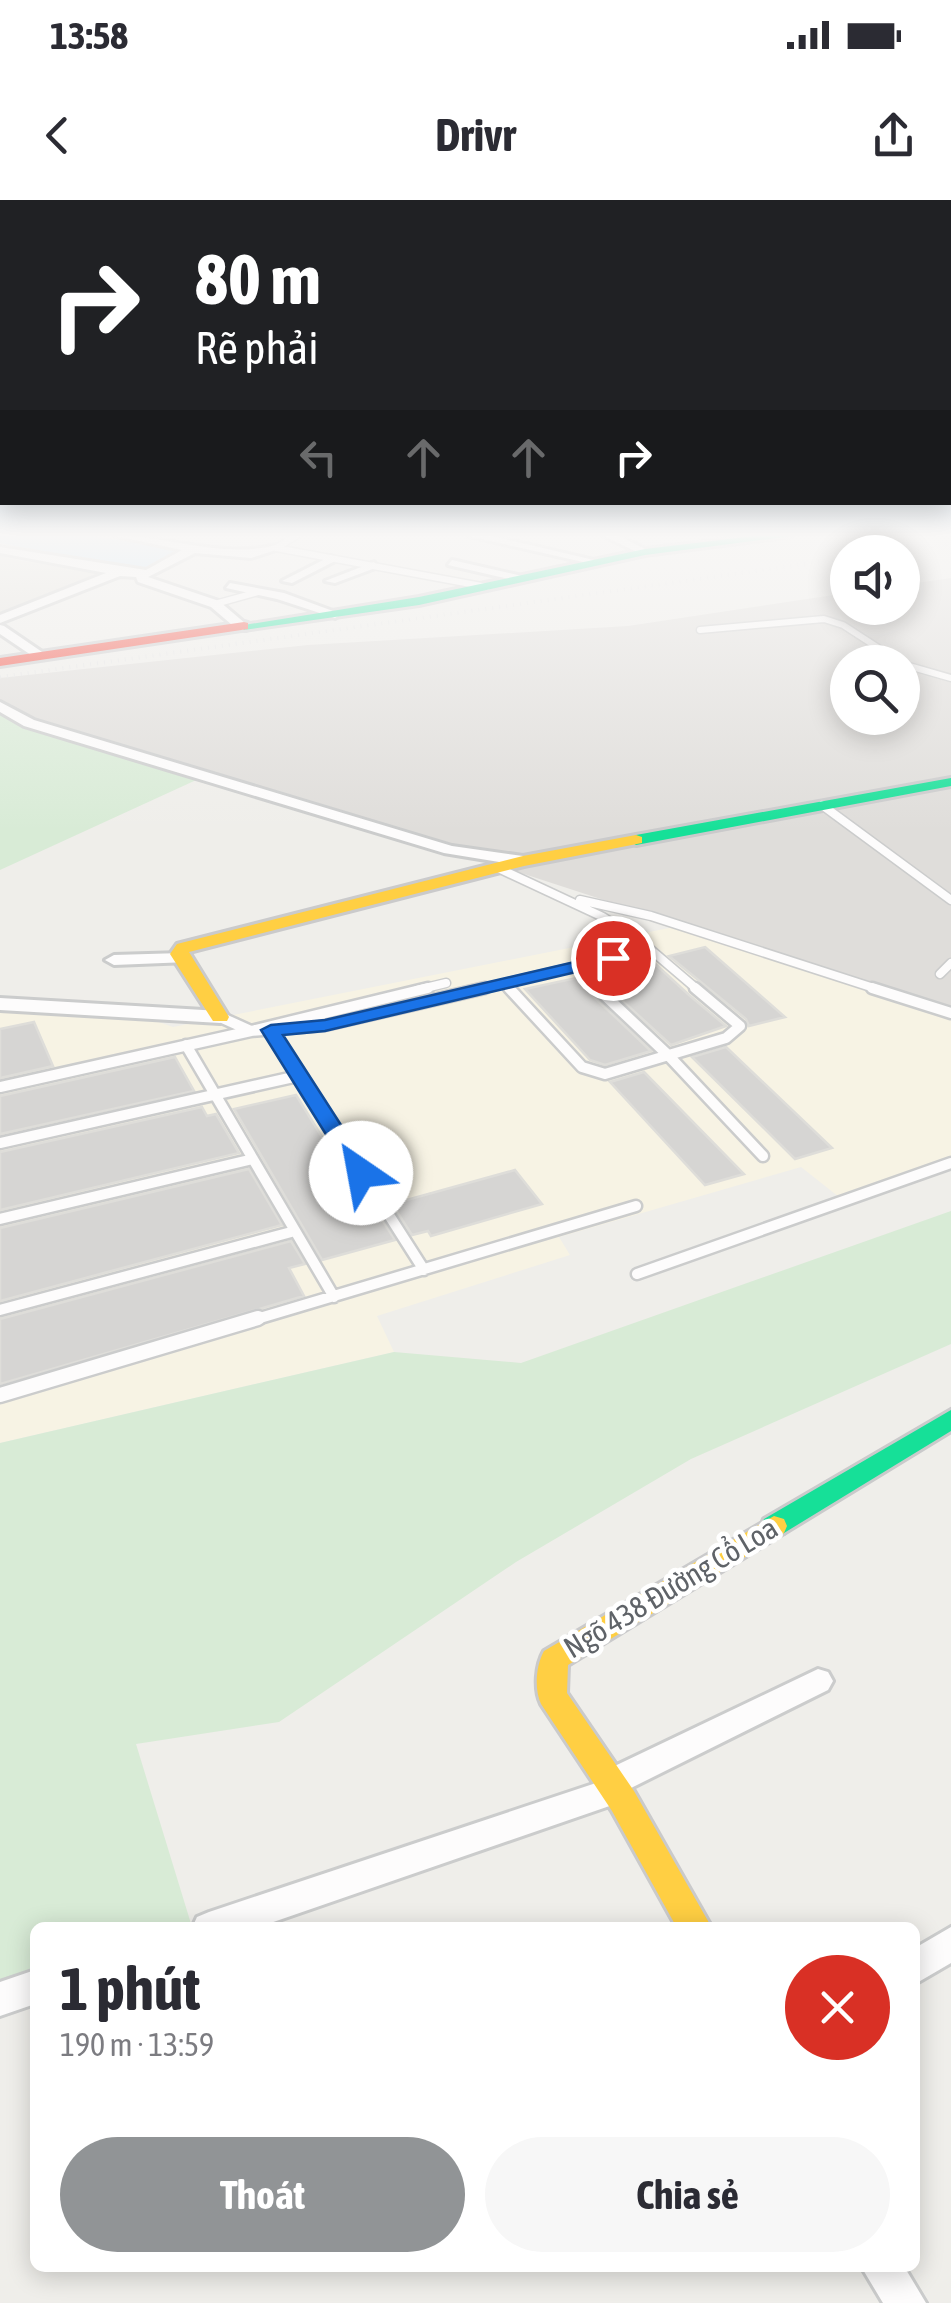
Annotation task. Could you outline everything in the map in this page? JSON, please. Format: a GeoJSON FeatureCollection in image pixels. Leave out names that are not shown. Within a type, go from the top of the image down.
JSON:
{"type":"FeatureCollection","features":[{"type":"Feature","properties":{"kind":"street"},"geometry":{"type":"LineString","coordinates":[[8,634],[42,656]]}},
{"type":"Feature","properties":{"kind":"street"},"geometry":{"type":"LineString","coordinates":[[0,662],[193,634]]}},
{"type":"Feature","properties":{"kind":"street"},"geometry":{"type":"LineString","coordinates":[[0,706],[30,723],[450,850],[523,860]]}},
{"type":"Feature","properties":{"kind":"street"},"geometry":{"type":"LineString","coordinates":[[220,1017],[182,958],[179,951],[187,946],[523,860],[951,782]]}},
{"type":"Feature","properties":{"kind":"street"},"geometry":{"type":"LineString","coordinates":[[114,960],[182,958]]}},
{"type":"Feature","properties":{"kind":"street"},"geometry":{"type":"LineString","coordinates":[[0,1004],[220,1017]]}},
{"type":"Feature","properties":{"kind":"street","name":"Ngõ 438 Đường Cổ Loa"},"geometry":{"type":"LineString","coordinates":[[692,1922],[613,1786],[552,1695],[554,1660],[951,1419]]}},
{"type":"Feature","properties":{"kind":"street"},"geometry":{"type":"LineString","coordinates":[[227,1922],[613,1786],[818,1681]]}},
{"type":"Feature","properties":{"kind":"street"},"geometry":{"type":"LineString","coordinates":[[920,1964],[951,1942]]}},
{"type":"Feature","properties":{"kind":"street"},"geometry":{"type":"LineString","coordinates":[[0,1999],[30,1989]]}},
{"type":"Feature","properties":{"kind":"street"},"geometry":{"type":"LineString","coordinates":[[885,2272],[906,2303]]}},
{"type":"Feature","properties":{"kind":"lane"},"geometry":{"type":"LineString","coordinates":[[920,669],[951,678]]}},
{"type":"Feature","properties":{"kind":"lane"},"geometry":{"type":"LineString","coordinates":[[822,806],[951,900]]}},
{"type":"Feature","properties":{"kind":"lane"},"geometry":{"type":"LineString","coordinates":[[498,868],[561,896],[650,949],[740,1026],[726,1038],[605,1074],[582,1067],[506,984]]}},
{"type":"Feature","properties":{"kind":"lane"},"geometry":{"type":"LineString","coordinates":[[561,896],[652,916],[951,1012]]}},
{"type":"Feature","properties":{"kind":"lane"},"geometry":{"type":"LineString","coordinates":[[220,1017],[251,1030],[325,1025],[650,949]]}},
{"type":"Feature","properties":{"kind":"lane"},"geometry":{"type":"LineString","coordinates":[[940,974],[951,963]]}},
{"type":"Feature","properties":{"kind":"lane"},"geometry":{"type":"LineString","coordinates":[[575,967],[668,1056],[763,1156]]}},
{"type":"Feature","properties":{"kind":"lane"},"geometry":{"type":"LineString","coordinates":[[0,1087],[446,983]]}},
{"type":"Feature","properties":{"kind":"lane"},"geometry":{"type":"LineString","coordinates":[[271,1030],[424,1270]]}},
{"type":"Feature","properties":{"kind":"lane"},"geometry":{"type":"LineString","coordinates":[[186,1046],[334,1297]]}},
{"type":"Feature","properties":{"kind":"lane"},"geometry":{"type":"LineString","coordinates":[[0,1143],[298,1076]]}},
{"type":"Feature","properties":{"kind":"lane"},"geometry":{"type":"LineString","coordinates":[[0,1219],[253,1159]]}},
{"type":"Feature","properties":{"kind":"lane"},"geometry":{"type":"LineString","coordinates":[[637,1274],[951,1163]]}},
{"type":"Feature","properties":{"kind":"lane"},"geometry":{"type":"LineString","coordinates":[[0,1395],[636,1206]]}},
{"type":"Feature","properties":{"kind":"lane"},"geometry":{"type":"LineString","coordinates":[[0,1310],[295,1231]]}},
{"type":"Feature","properties":{"kind":"shaded area"},"geometry":{"type":"Polygon","coordinates":[[[491,634],[951,634],[951,1013],[450,850],[29,723],[0,703],[0,678],[308,645],[491,634]]]}},
{"type":"Feature","properties":{"kind":"shaded area"},"geometry":{"type":"Polygon","coordinates":[[[674,927],[951,1017],[951,1157],[839,1197],[801,1167],[559,1237],[570,1255],[377,1316],[394,1352],[0,1443],[0,1009],[150,1019],[173,1027],[674,927]]]}},
{"type":"Feature","properties":{"kind":"green space"},"geometry":{"type":"Polygon","coordinates":[[[0,706],[9,714],[205,776],[0,870],[0,706]]]}},
{"type":"Feature","properties":{"kind":"green space"},"geometry":{"type":"Polygon","coordinates":[[[951,1211],[951,1344],[691,1459],[516,1562],[279,1722],[136,1744],[190,1922],[30,1922],[30,1989],[0,1999],[0,1443],[394,1352],[521,1363],[951,1211]]]}},
{"type":"Feature","properties":{"kind":"building"},"geometry":{"type":"Polygon","coordinates":[[[705,947],[785,1017],[749,1026],[746,1019],[669,956],[705,947]]]}},
{"type":"Feature","properties":{"kind":"building"},"geometry":{"type":"Polygon","coordinates":[[[651,960],[726,1026],[671,1045],[593,974],[651,960]]]}},
{"type":"Feature","properties":{"kind":"building"},"geometry":{"type":"Polygon","coordinates":[[[576,978],[651,1051],[605,1065],[590,1060],[525,989],[576,978]]]}},
{"type":"Feature","properties":{"kind":"building"},"geometry":{"type":"Polygon","coordinates":[[[34,1022],[53,1066],[0,1078],[0,1029],[34,1022]]]}},
{"type":"Feature","properties":{"kind":"building"},"geometry":{"type":"Polygon","coordinates":[[[726,1047],[832,1148],[795,1159],[692,1057],[726,1047]]]}},
{"type":"Feature","properties":{"kind":"building"},"geometry":{"type":"Polygon","coordinates":[[[175,1057],[194,1091],[0,1134],[0,1096],[175,1057]]]}},
{"type":"Feature","properties":{"kind":"building"},"geometry":{"type":"Polygon","coordinates":[[[644,1072],[744,1174],[705,1185],[610,1082],[644,1072]]]}},
{"type":"Feature","properties":{"kind":"building"},"geometry":{"type":"Polygon","coordinates":[[[296,1095],[368,1211],[375,1209],[395,1240],[322,1260],[234,1109],[296,1095]]]}},
{"type":"Feature","properties":{"kind":"building"},"geometry":{"type":"Polygon","coordinates":[[[202,1107],[207,1116],[216,1114],[239,1153],[0,1210],[0,1152],[202,1107]]]}},
{"type":"Feature","properties":{"kind":"building"},"geometry":{"type":"Polygon","coordinates":[[[249,1169],[282,1225],[0,1301],[0,1228],[249,1169]]]}},
{"type":"Feature","properties":{"kind":"building"},"geometry":{"type":"Polygon","coordinates":[[[515,1170],[542,1204],[431,1236],[428,1231],[412,1235],[392,1204],[515,1170]]]}},
{"type":"Feature","properties":{"kind":"building"},"geometry":{"type":"Polygon","coordinates":[[[291,1241],[305,1264],[289,1268],[304,1296],[0,1384],[0,1319],[291,1241]]]}},
{"type":"Feature","properties":{"kind":"railway"},"geometry":{"type":"LineString","coordinates":[[0,677],[305,634]]}},
{"type":"Feature","properties":{"kind":"traffic: fast"},"geometry":{"type":"LineString","coordinates":[[636,840],[951,782]]}},
{"type":"Feature","properties":{"kind":"traffic: fast"},"geometry":{"type":"LineString","coordinates":[[774,1526],[951,1419]]}},
{"type":"Feature","properties":{"kind":"traffic: slow"},"geometry":{"type":"LineString","coordinates":[[220,1017],[179,954],[183,948],[523,861],[636,840]]}},
{"type":"Feature","properties":{"kind":"traffic: slow"},"geometry":{"type":"LineString","coordinates":[[692,1922],[623,1801],[552,1695],[554,1659],[774,1526]]}},
{"type":"Feature","properties":{"kind":"traffic: jam"},"geometry":{"type":"LineString","coordinates":[[0,662],[189,634]]}},
{"type":"Feature","properties":{"kind":"route"},"geometry":{"type":"LineString","coordinates":[[361,1173],[271,1030],[325,1025],[613,958]]}}]}
